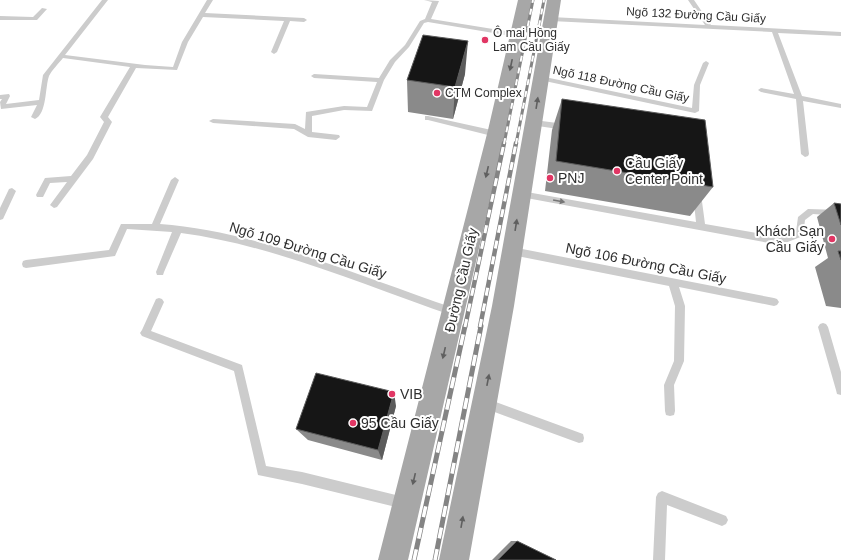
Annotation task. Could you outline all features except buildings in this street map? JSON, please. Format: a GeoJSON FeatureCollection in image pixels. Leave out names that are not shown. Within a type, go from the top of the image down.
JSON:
{"type":"FeatureCollection","features":[{"type":"Feature","properties":{"kind":"main road","name":"Đường Cầu Giấy"},"geometry":{"type":"LineString","coordinates":[[394,560],[496,134],[525,0]]}},
{"type":"Feature","properties":{"kind":"main road"},"geometry":{"type":"LineString","coordinates":[[454,560],[503,306],[554,0],[550,0]]}},
{"type":"Feature","properties":{"kind":"lane"},"geometry":{"type":"LineString","coordinates":[[35,117],[41,102],[46,75],[105,0]]}},
{"type":"Feature","properties":{"kind":"lane"},"geometry":{"type":"LineString","coordinates":[[60,56],[134,66],[175,68],[185,42],[210,0]]}},
{"type":"Feature","properties":{"kind":"lane"},"geometry":{"type":"LineString","coordinates":[[427,0],[436,1],[427,20]]}},
{"type":"Feature","properties":{"kind":"lane"},"geometry":{"type":"LineString","coordinates":[[691,0],[709,26]]}},
{"type":"Feature","properties":{"kind":"lane"},"geometry":{"type":"LineString","coordinates":[[0,18],[35,19],[44,9]]}},
{"type":"Feature","properties":{"kind":"lane"},"geometry":{"type":"LineString","coordinates":[[201,15],[304,20]]}},
{"type":"Feature","properties":{"kind":"lane","name":"Ngõ 132 Đường Cầu Giấy"},"geometry":{"type":"LineString","coordinates":[[550,19],[841,34]]}},
{"type":"Feature","properties":{"kind":"lane"},"geometry":{"type":"LineString","coordinates":[[274,52],[287,20]]}},
{"type":"Feature","properties":{"kind":"lane"},"geometry":{"type":"LineString","coordinates":[[308,134],[309,114],[344,108],[370,109],[381,80],[392,61],[407,46],[422,22],[427,20],[518,35]]}},
{"type":"Feature","properties":{"kind":"lane"},"geometry":{"type":"LineString","coordinates":[[774,30],[799,98],[805,154]]}},
{"type":"Feature","properties":{"kind":"lane","name":"Ngõ 118 Đường Cầu Giấy"},"geometry":{"type":"LineString","coordinates":[[540,78],[695,111],[697,84],[706,63]]}},
{"type":"Feature","properties":{"kind":"lane"},"geometry":{"type":"LineString","coordinates":[[54,205],[90,157],[108,122],[104,116],[134,66]]}},
{"type":"Feature","properties":{"kind":"lane"},"geometry":{"type":"LineString","coordinates":[[314,76],[381,80]]}},
{"type":"Feature","properties":{"kind":"lane"},"geometry":{"type":"LineString","coordinates":[[761,90],[841,106]]}},
{"type":"Feature","properties":{"kind":"lane"},"geometry":{"type":"LineString","coordinates":[[0,97],[7,96],[1,107],[41,102]]}},
{"type":"Feature","properties":{"kind":"lane"},"geometry":{"type":"LineString","coordinates":[[428,118],[496,134]]}},
{"type":"Feature","properties":{"kind":"lane"},"geometry":{"type":"LineString","coordinates":[[213,122],[295,127],[308,134],[336,137]]}},
{"type":"Feature","properties":{"kind":"lane"},"geometry":{"type":"LineString","coordinates":[[534,123],[573,129]]}},
{"type":"Feature","properties":{"kind":"lane"},"geometry":{"type":"LineString","coordinates":[[40,195],[48,180],[73,179]]}},
{"type":"Feature","properties":{"kind":"lane"},"geometry":{"type":"LineString","coordinates":[[155,227],[175,180]]}},
{"type":"Feature","properties":{"kind":"lane"},"geometry":{"type":"LineString","coordinates":[[696,182],[701,227]]}},
{"type":"Feature","properties":{"kind":"lane"},"geometry":{"type":"LineString","coordinates":[[0,216],[12,191]]}},
{"type":"Feature","properties":{"kind":"lane"},"geometry":{"type":"LineString","coordinates":[[521,194],[780,241],[800,234],[801,219],[811,211],[841,213]]}},
{"type":"Feature","properties":{"kind":"lane","name":"Ngõ 109 Đường Cầu Giấy"},"geometry":{"type":"LineString","coordinates":[[26,264],[112,253],[124,226],[177,229],[214,235],[267,248],[454,312]]}},
{"type":"Feature","properties":{"kind":"lane"},"geometry":{"type":"LineString","coordinates":[[160,272],[177,229]]}},
{"type":"Feature","properties":{"kind":"lane","name":"Ngõ 106 Đường Cầu Giấy"},"geometry":{"type":"LineString","coordinates":[[512,251],[774,302]]}},
{"type":"Feature","properties":{"kind":"lane"},"geometry":{"type":"LineString","coordinates":[[670,411],[669,385],[679,360],[680,306],[673,283]]}},
{"type":"Feature","properties":{"kind":"lane"},"geometry":{"type":"LineString","coordinates":[[159,302],[145,333],[238,368],[262,471],[302,478],[388,497],[408,504]]}},
{"type":"Feature","properties":{"kind":"lane"},"geometry":{"type":"LineString","coordinates":[[823,327],[841,390]]}},
{"type":"Feature","properties":{"kind":"lane"},"geometry":{"type":"LineString","coordinates":[[484,402],[579,438]]}},
{"type":"Feature","properties":{"kind":"lane"},"geometry":{"type":"LineString","coordinates":[[659,560],[662,497],[722,520]]}},
{"type":"Feature","properties":{"kind":"railway"},"geometry":{"type":"LineString","coordinates":[[504,144],[533,0]]}},
{"type":"Feature","properties":{"kind":"railway"},"geometry":{"type":"LineString","coordinates":[[516,144],[544,0]]}},
{"type":"Feature","properties":{"kind":"railway"},"geometry":{"type":"LineString","coordinates":[[465,327],[504,143]]}},
{"type":"Feature","properties":{"kind":"railway"},"geometry":{"type":"LineString","coordinates":[[480,327],[516,143]]}},
{"type":"Feature","properties":{"kind":"railway"},"geometry":{"type":"LineString","coordinates":[[414,560],[465,326]]}},
{"type":"Feature","properties":{"kind":"railway"},"geometry":{"type":"LineString","coordinates":[[435,560],[481,326]]}},
{"type":"Feature","properties":{"kind":"place","name":"Ô mai Hồng Lam Cầu Giấy"},"geometry":{"type":"Point","coordinates":[485,40]}},
{"type":"Feature","properties":{"kind":"place","name":"CTM Complex"},"geometry":{"type":"Point","coordinates":[437,93]}},
{"type":"Feature","properties":{"kind":"place","name":"Cầu Giấy Center Point"},"geometry":{"type":"Point","coordinates":[617,171]}},
{"type":"Feature","properties":{"kind":"place","name":"PNJ"},"geometry":{"type":"Point","coordinates":[550,178]}},
{"type":"Feature","properties":{"kind":"place","name":"Khách Sạn Cầu Giấy"},"geometry":{"type":"Point","coordinates":[832,239]}},
{"type":"Feature","properties":{"kind":"place","name":"VIB"},"geometry":{"type":"Point","coordinates":[392,394]}},
{"type":"Feature","properties":{"kind":"place","name":"95 Cầu Giấy"},"geometry":{"type":"Point","coordinates":[353,423]}}]}
